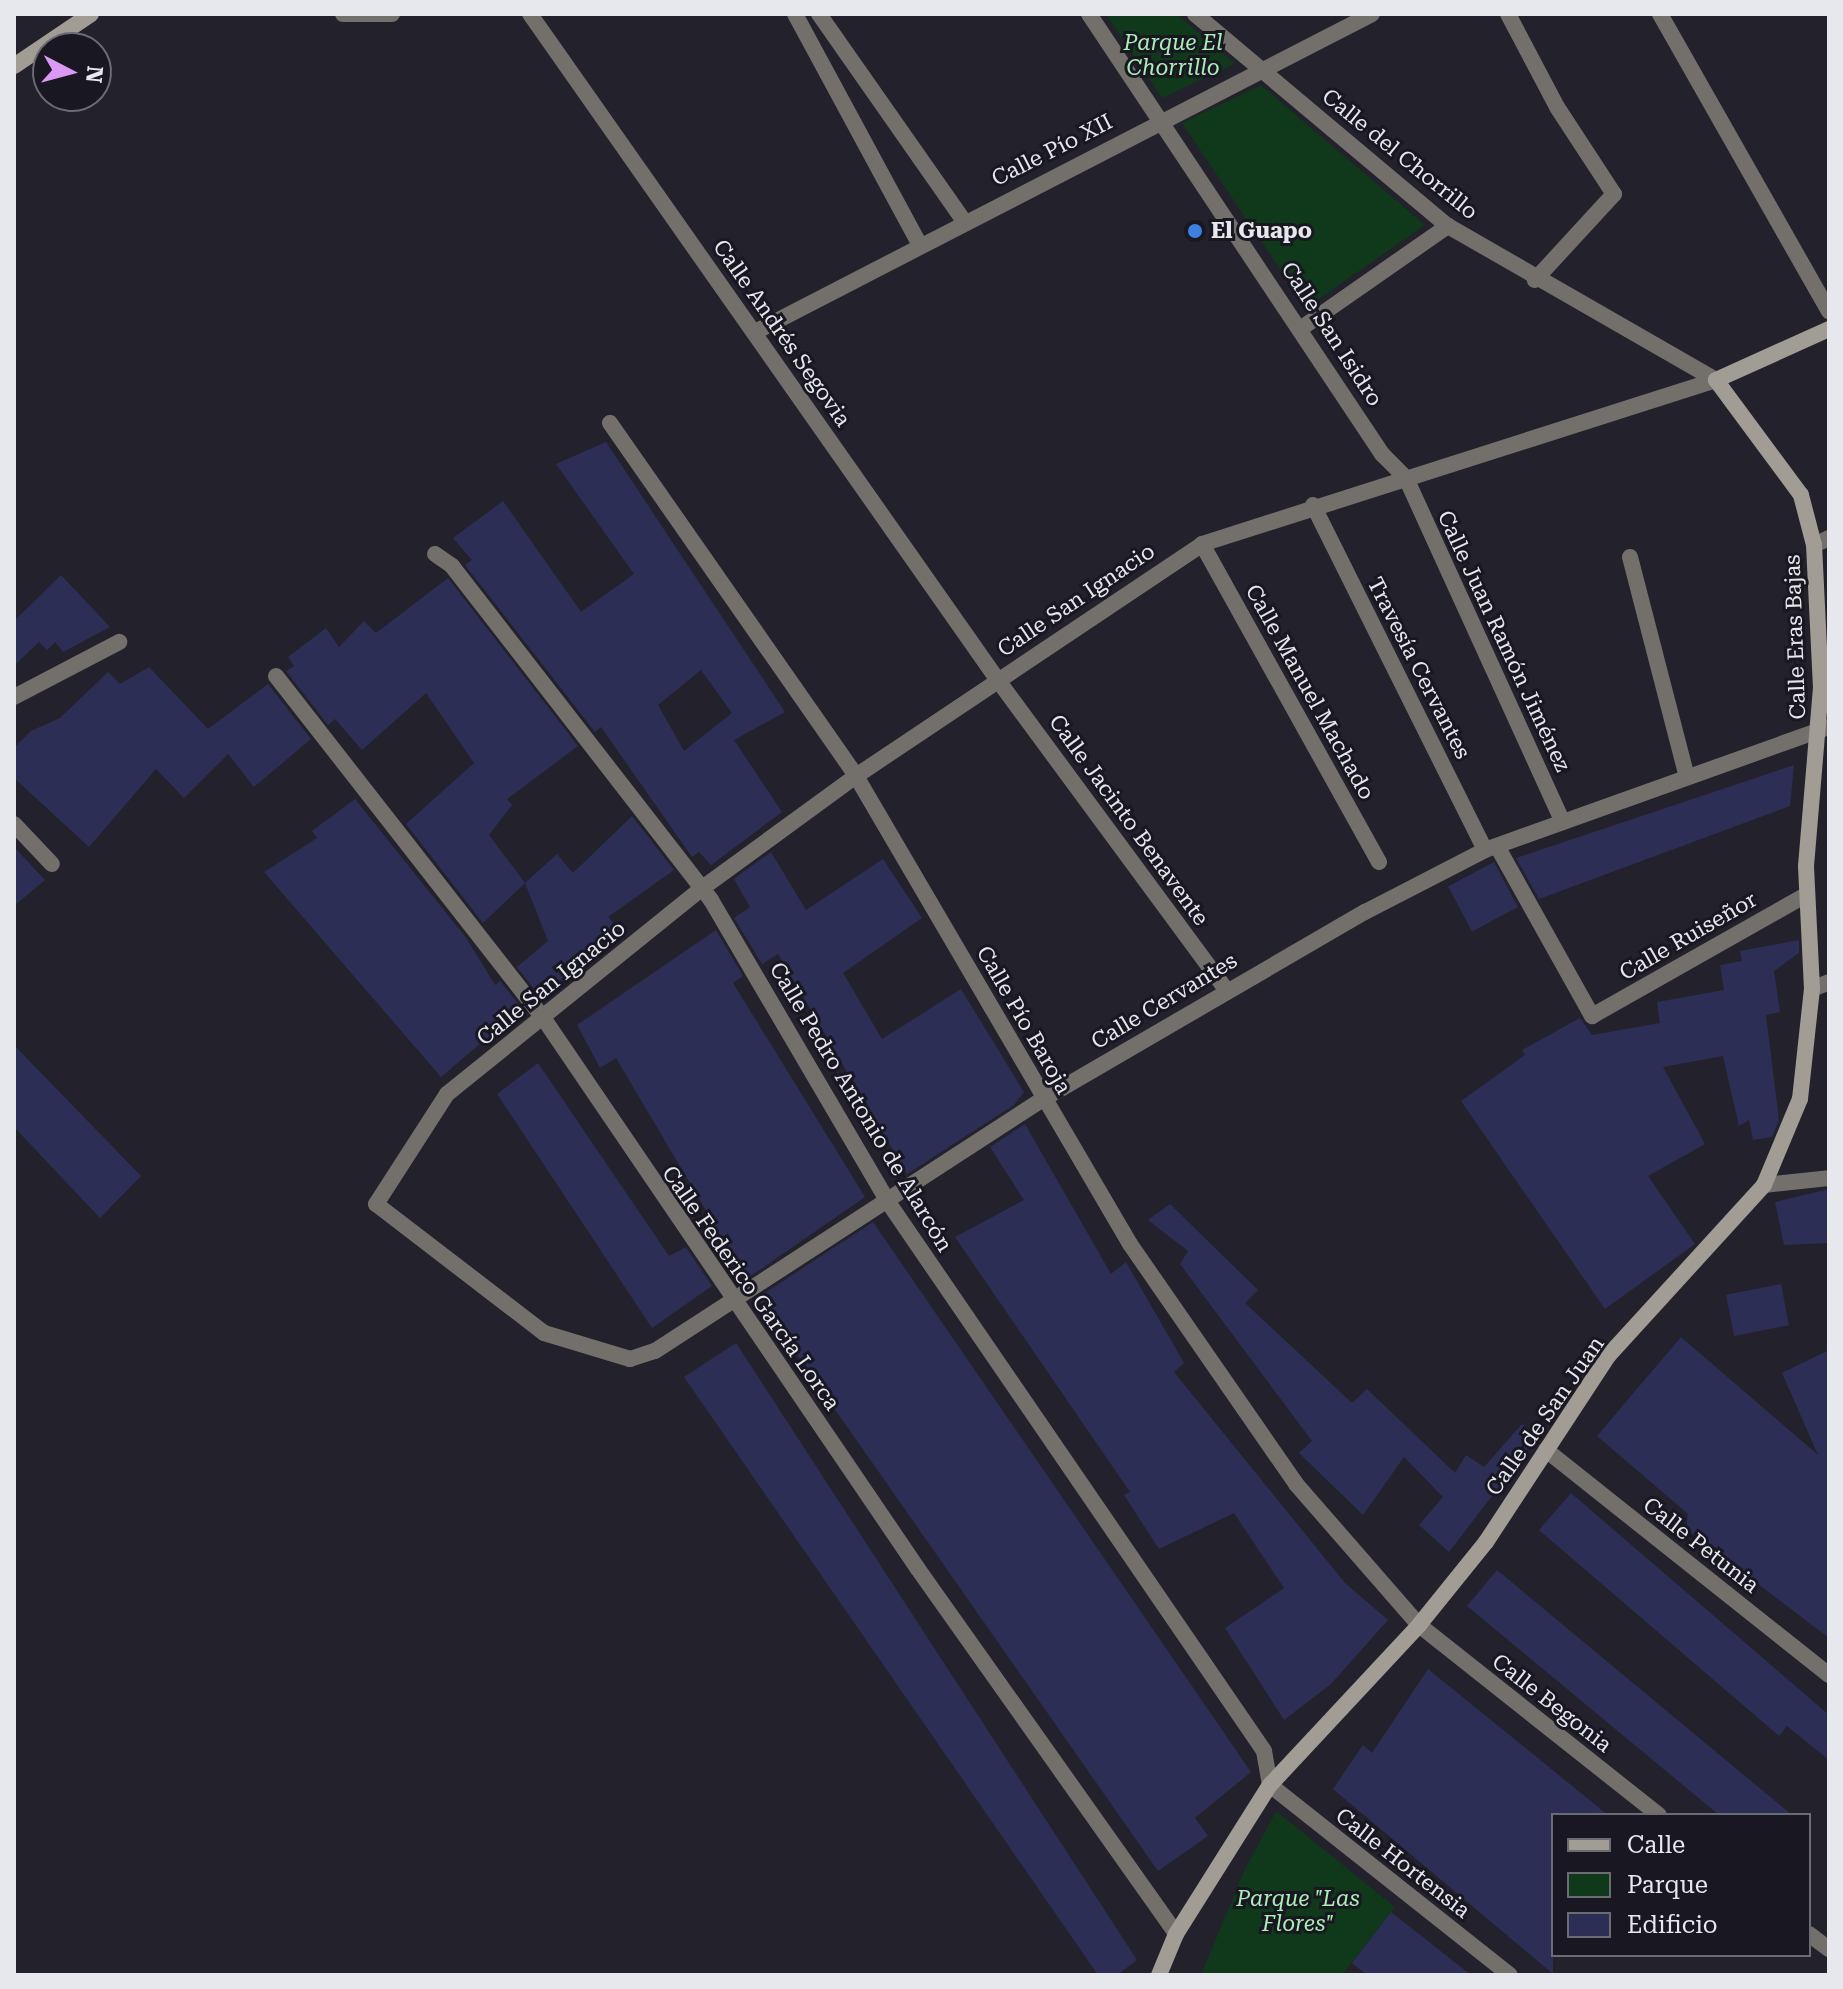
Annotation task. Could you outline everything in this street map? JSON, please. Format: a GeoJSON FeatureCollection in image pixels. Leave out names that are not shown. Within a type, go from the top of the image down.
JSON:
{"type":"FeatureCollection","features":[{"type":"Feature","properties":{"kind":"street"},"geometry":{"type":"LineString","coordinates":[[14,66],[91,14]]}},
{"type":"Feature","properties":{"kind":"street"},"geometry":{"type":"LineString","coordinates":[[343,14],[392,14]]}},
{"type":"Feature","properties":{"kind":"street","name":"Calle Andrés Segovia"},"geometry":{"type":"LineString","coordinates":[[530,14],[997,679]]}},
{"type":"Feature","properties":{"kind":"street"},"geometry":{"type":"LineString","coordinates":[[795,14],[919,243]]}},
{"type":"Feature","properties":{"kind":"street"},"geometry":{"type":"LineString","coordinates":[[819,14],[963,220]]}},
{"type":"Feature","properties":{"kind":"street","name":"Calle San Isidro"},"geometry":{"type":"LineString","coordinates":[[1089,14],[1303,327],[1382,454],[1406,478]]}},
{"type":"Feature","properties":{"kind":"street","name":"Calle del Chorrillo"},"geometry":{"type":"LineString","coordinates":[[1195,14],[1448,226],[1535,280],[1716,380]]}},
{"type":"Feature","properties":{"kind":"street","name":"Calle Pío XII"},"geometry":{"type":"LineString","coordinates":[[755,332],[963,220],[1372,14]]}},
{"type":"Feature","properties":{"kind":"street"},"geometry":{"type":"LineString","coordinates":[[1508,14],[1557,107],[1614,194],[1535,280]]}},
{"type":"Feature","properties":{"kind":"street"},"geometry":{"type":"LineString","coordinates":[[1660,14],[1829,311]]}},
{"type":"Feature","properties":{"kind":"street"},"geometry":{"type":"LineString","coordinates":[[1303,327],[1448,226]]}},
{"type":"Feature","properties":{"kind":"street","name":"Calle San Ignacio"},"geometry":{"type":"LineString","coordinates":[[655,1351],[630,1359],[544,1333],[376,1204],[447,1094],[544,1019],[701,889],[856,776],[1202,544],[1313,505],[1716,380],[1829,329]]}},
{"type":"Feature","properties":{"kind":"street","name":"Calle Eras Bajas"},"geometry":{"type":"LineString","coordinates":[[1716,380],[1801,495],[1822,542],[1824,729]]}},
{"type":"Feature","properties":{"kind":"street","name":"Calle Pío Baroja"},"geometry":{"type":"LineString","coordinates":[[610,423],[856,776],[1130,1244],[1296,1484],[1419,1625]]}},
{"type":"Feature","properties":{"kind":"street","name":"Calle Juan Ramón Jiménez"},"geometry":{"type":"LineString","coordinates":[[1406,478],[1563,822]]}},
{"type":"Feature","properties":{"kind":"street","name":"Travesía Cervantes"},"geometry":{"type":"LineString","coordinates":[[1313,505],[1491,848],[1592,1016]]}},
{"type":"Feature","properties":{"kind":"street","name":"Calle Manuel Machado"},"geometry":{"type":"LineString","coordinates":[[1202,544],[1379,862]]}},
{"type":"Feature","properties":{"kind":"street","name":"Calle Pedro Antonio de Alarcón"},"geometry":{"type":"LineString","coordinates":[[435,554],[452,566],[701,889],[888,1202],[1264,1751],[1270,1785]]}},
{"type":"Feature","properties":{"kind":"street"},"geometry":{"type":"LineString","coordinates":[[1630,557],[1687,777]]}},
{"type":"Feature","properties":{"kind":"street"},"geometry":{"type":"LineString","coordinates":[[14,697],[119,642]]}},
{"type":"Feature","properties":{"kind":"street","name":"Calle Federico García Lorca"},"geometry":{"type":"LineString","coordinates":[[276,676],[544,1019],[733,1300],[1176,1934]]}},
{"type":"Feature","properties":{"kind":"street","name":"Calle Jacinto Benavente"},"geometry":{"type":"LineString","coordinates":[[997,679],[1225,988]]}},
{"type":"Feature","properties":{"kind":"street","name":"Calle Cervantes"},"geometry":{"type":"LineString","coordinates":[[655,1351],[1045,1098],[1225,988],[1365,912],[1491,848],[1824,729]]}},
{"type":"Feature","properties":{"kind":"street","name":"Calle de San Juan"},"geometry":{"type":"LineString","coordinates":[[1163,1973],[1176,1934],[1270,1785],[1419,1625],[1486,1542],[1608,1356],[1764,1185],[1800,1099],[1812,989],[1806,895],[1824,729]]}},
{"type":"Feature","properties":{"kind":"street"},"geometry":{"type":"LineString","coordinates":[[14,824],[52,864]]}},
{"type":"Feature","properties":{"kind":"street","name":"Calle Ruiseñor"},"geometry":{"type":"LineString","coordinates":[[1592,1016],[1806,895]]}},
{"type":"Feature","properties":{"kind":"street"},"geometry":{"type":"LineString","coordinates":[[1812,989],[1829,982]]}},
{"type":"Feature","properties":{"kind":"street"},"geometry":{"type":"LineString","coordinates":[[1764,1185],[1829,1178]]}},
{"type":"Feature","properties":{"kind":"street","name":"Calle Petunia"},"geometry":{"type":"LineString","coordinates":[[1546,1450],[1829,1675]]}},
{"type":"Feature","properties":{"kind":"street","name":"Calle Begonia"},"geometry":{"type":"LineString","coordinates":[[1419,1625],[1656,1813]]}},
{"type":"Feature","properties":{"kind":"street","name":"Calle Hortensia"},"geometry":{"type":"LineString","coordinates":[[1270,1785],[1510,1975]]}},
{"type":"Feature","properties":{"kind":"street"},"geometry":{"type":"LineString","coordinates":[[1811,1936],[1829,1949]]}},
{"type":"Feature","properties":{"kind":"green space","name":"Parque El Chorrillo"},"geometry":{"type":"Polygon","coordinates":[[[1106,14],[1177,14],[1235,64],[1162,98],[1106,14]]]}},
{"type":"Feature","properties":{"kind":"green space","name":"Parque El Chorrillo"},"geometry":{"type":"Polygon","coordinates":[[[1261,85],[1425,225],[1306,308],[1182,123],[1261,85]]]}},
{"type":"Feature","properties":{"kind":"green space","name":"Parque \"Las Flores\""},"geometry":{"type":"Polygon","coordinates":[[[1276,1811],[1395,1907],[1342,1975],[1201,1975],[1244,1871],[1276,1811]]]}},
{"type":"Feature","properties":{"kind":"building"},"geometry":{"type":"Polygon","coordinates":[[[606,442],[785,712],[734,740],[782,812],[711,865],[699,852],[692,857],[601,727],[595,732],[465,565],[472,560],[453,538],[503,501],[581,612],[634,574],[556,464],[606,442]],[[701,670],[658,705],[684,751],[732,713],[701,670]]]}},
{"type":"Feature","properties":{"kind":"building"},"geometry":{"type":"Polygon","coordinates":[[[61,575],[110,627],[63,652],[55,642],[47,650],[39,642],[14,666],[14,621],[61,575]]]}},
{"type":"Feature","properties":{"kind":"building"},"geometry":{"type":"Polygon","coordinates":[[[448,578],[578,746],[507,799],[512,805],[489,835],[525,883],[483,923],[406,824],[474,763],[426,693],[362,750],[335,719],[328,725],[286,671],[294,666],[288,657],[326,628],[339,647],[364,621],[376,633],[448,578]]]}},
{"type":"Feature","properties":{"kind":"building"},"geometry":{"type":"Polygon","coordinates":[[[149,667],[208,729],[268,684],[311,739],[254,787],[228,754],[184,798],[156,769],[89,847],[14,778],[14,748],[31,731],[60,718],[108,672],[120,684],[149,667]]]}},
{"type":"Feature","properties":{"kind":"building"},"geometry":{"type":"Polygon","coordinates":[[[1794,765],[1790,806],[1539,899],[1516,858],[1794,765]]]}},
{"type":"Feature","properties":{"kind":"building"},"geometry":{"type":"Polygon","coordinates":[[[355,799],[467,939],[495,985],[500,981],[522,1008],[441,1077],[264,872],[317,838],[312,831],[355,799]]]}},
{"type":"Feature","properties":{"kind":"building"},"geometry":{"type":"Polygon","coordinates":[[[632,816],[674,870],[608,917],[622,933],[553,989],[550,985],[538,994],[517,967],[548,941],[525,883],[557,854],[573,873],[632,816]]]}},
{"type":"Feature","properties":{"kind":"building"},"geometry":{"type":"Polygon","coordinates":[[[14,847],[45,880],[14,906],[14,847]]]}},
{"type":"Feature","properties":{"kind":"building"},"geometry":{"type":"Polygon","coordinates":[[[771,852],[806,910],[883,859],[922,918],[843,973],[882,1039],[961,989],[1024,1092],[1014,1105],[907,1174],[778,954],[762,964],[734,918],[750,907],[734,879],[771,852]]]}},
{"type":"Feature","properties":{"kind":"building"},"geometry":{"type":"Polygon","coordinates":[[[1494,862],[1518,907],[1472,931],[1448,886],[1494,862]]]}},
{"type":"Feature","properties":{"kind":"building"},"geometry":{"type":"Polygon","coordinates":[[[716,930],[743,976],[733,983],[865,1197],[745,1280],[738,1271],[731,1275],[705,1236],[717,1229],[616,1058],[600,1068],[577,1025],[716,930]]]}},
{"type":"Feature","properties":{"kind":"building"},"geometry":{"type":"Polygon","coordinates":[[[1799,940],[1799,953],[1774,971],[1780,1012],[1766,1015],[1779,1120],[1772,1137],[1753,1140],[1749,1120],[1739,1126],[1723,1056],[1663,1067],[1705,1144],[1648,1176],[1695,1244],[1605,1309],[1461,1101],[1525,1055],[1522,1050],[1580,1018],[1592,1035],[1660,1023],[1657,1002],[1724,990],[1720,965],[1742,961],[1740,951],[1799,940]]]}},
{"type":"Feature","properties":{"kind":"building"},"geometry":{"type":"Polygon","coordinates":[[[14,1045],[141,1176],[100,1218],[14,1127],[14,1045]]]}},
{"type":"Feature","properties":{"kind":"building"},"geometry":{"type":"Polygon","coordinates":[[[538,1063],[669,1256],[686,1247],[712,1286],[652,1328],[497,1094],[538,1063]]]}},
{"type":"Feature","properties":{"kind":"building"},"geometry":{"type":"Polygon","coordinates":[[[1025,1124],[1111,1274],[1126,1262],[1184,1363],[1174,1372],[1345,1583],[1388,1620],[1331,1684],[1284,1720],[1225,1628],[1284,1588],[1234,1513],[1159,1549],[1124,1495],[1130,1492],[955,1237],[1024,1200],[990,1147],[1025,1124]]]}},
{"type":"Feature","properties":{"kind":"building"},"geometry":{"type":"Polygon","coordinates":[[[1829,1189],[1829,1243],[1784,1245],[1775,1202],[1829,1189]]]}},
{"type":"Feature","properties":{"kind":"building"},"geometry":{"type":"Polygon","coordinates":[[[1170,1204],[1258,1290],[1245,1303],[1352,1403],[1367,1389],[1455,1473],[1466,1455],[1484,1467],[1522,1424],[1538,1436],[1449,1552],[1419,1525],[1443,1497],[1404,1457],[1363,1515],[1299,1453],[1312,1441],[1180,1264],[1188,1251],[1148,1220],[1170,1204]]]}},
{"type":"Feature","properties":{"kind":"building"},"geometry":{"type":"Polygon","coordinates":[[[873,1222],[1251,1772],[1195,1818],[1208,1836],[1158,1871],[757,1298],[873,1222]]]}},
{"type":"Feature","properties":{"kind":"building"},"geometry":{"type":"Polygon","coordinates":[[[1781,1284],[1789,1325],[1734,1336],[1726,1295],[1781,1284]]]}},
{"type":"Feature","properties":{"kind":"building"},"geometry":{"type":"Polygon","coordinates":[[[1681,1337],[1818,1455],[1782,1373],[1829,1350],[1829,1638],[1686,1529],[1688,1514],[1597,1436],[1681,1337]]]}},
{"type":"Feature","properties":{"kind":"building"},"geometry":{"type":"Polygon","coordinates":[[[736,1343],[1137,1960],[1117,1975],[1098,1975],[684,1377],[736,1343]]]}},
{"type":"Feature","properties":{"kind":"building"},"geometry":{"type":"Polygon","coordinates":[[[1571,1493],[1829,1715],[1829,1760],[1787,1726],[1779,1736],[1539,1530],[1571,1493]]]}},
{"type":"Feature","properties":{"kind":"building"},"geometry":{"type":"Polygon","coordinates":[[[1497,1570],[1790,1813],[1717,1813],[1467,1606],[1497,1570]]]}},
{"type":"Feature","properties":{"kind":"building"},"geometry":{"type":"Polygon","coordinates":[[[1428,1669],[1606,1813],[1551,1813],[1553,1974],[1333,1789],[1363,1745],[1372,1753],[1428,1669]]]}},
{"type":"Feature","properties":{"kind":"building"},"geometry":{"type":"Polygon","coordinates":[[[1391,1912],[1471,1975],[1367,1975],[1352,1963],[1391,1912]]]}},
{"type":"Feature","properties":{"kind":"place","name":"El Guapo"},"geometry":{"type":"Point","coordinates":[1195,231]}}]}
